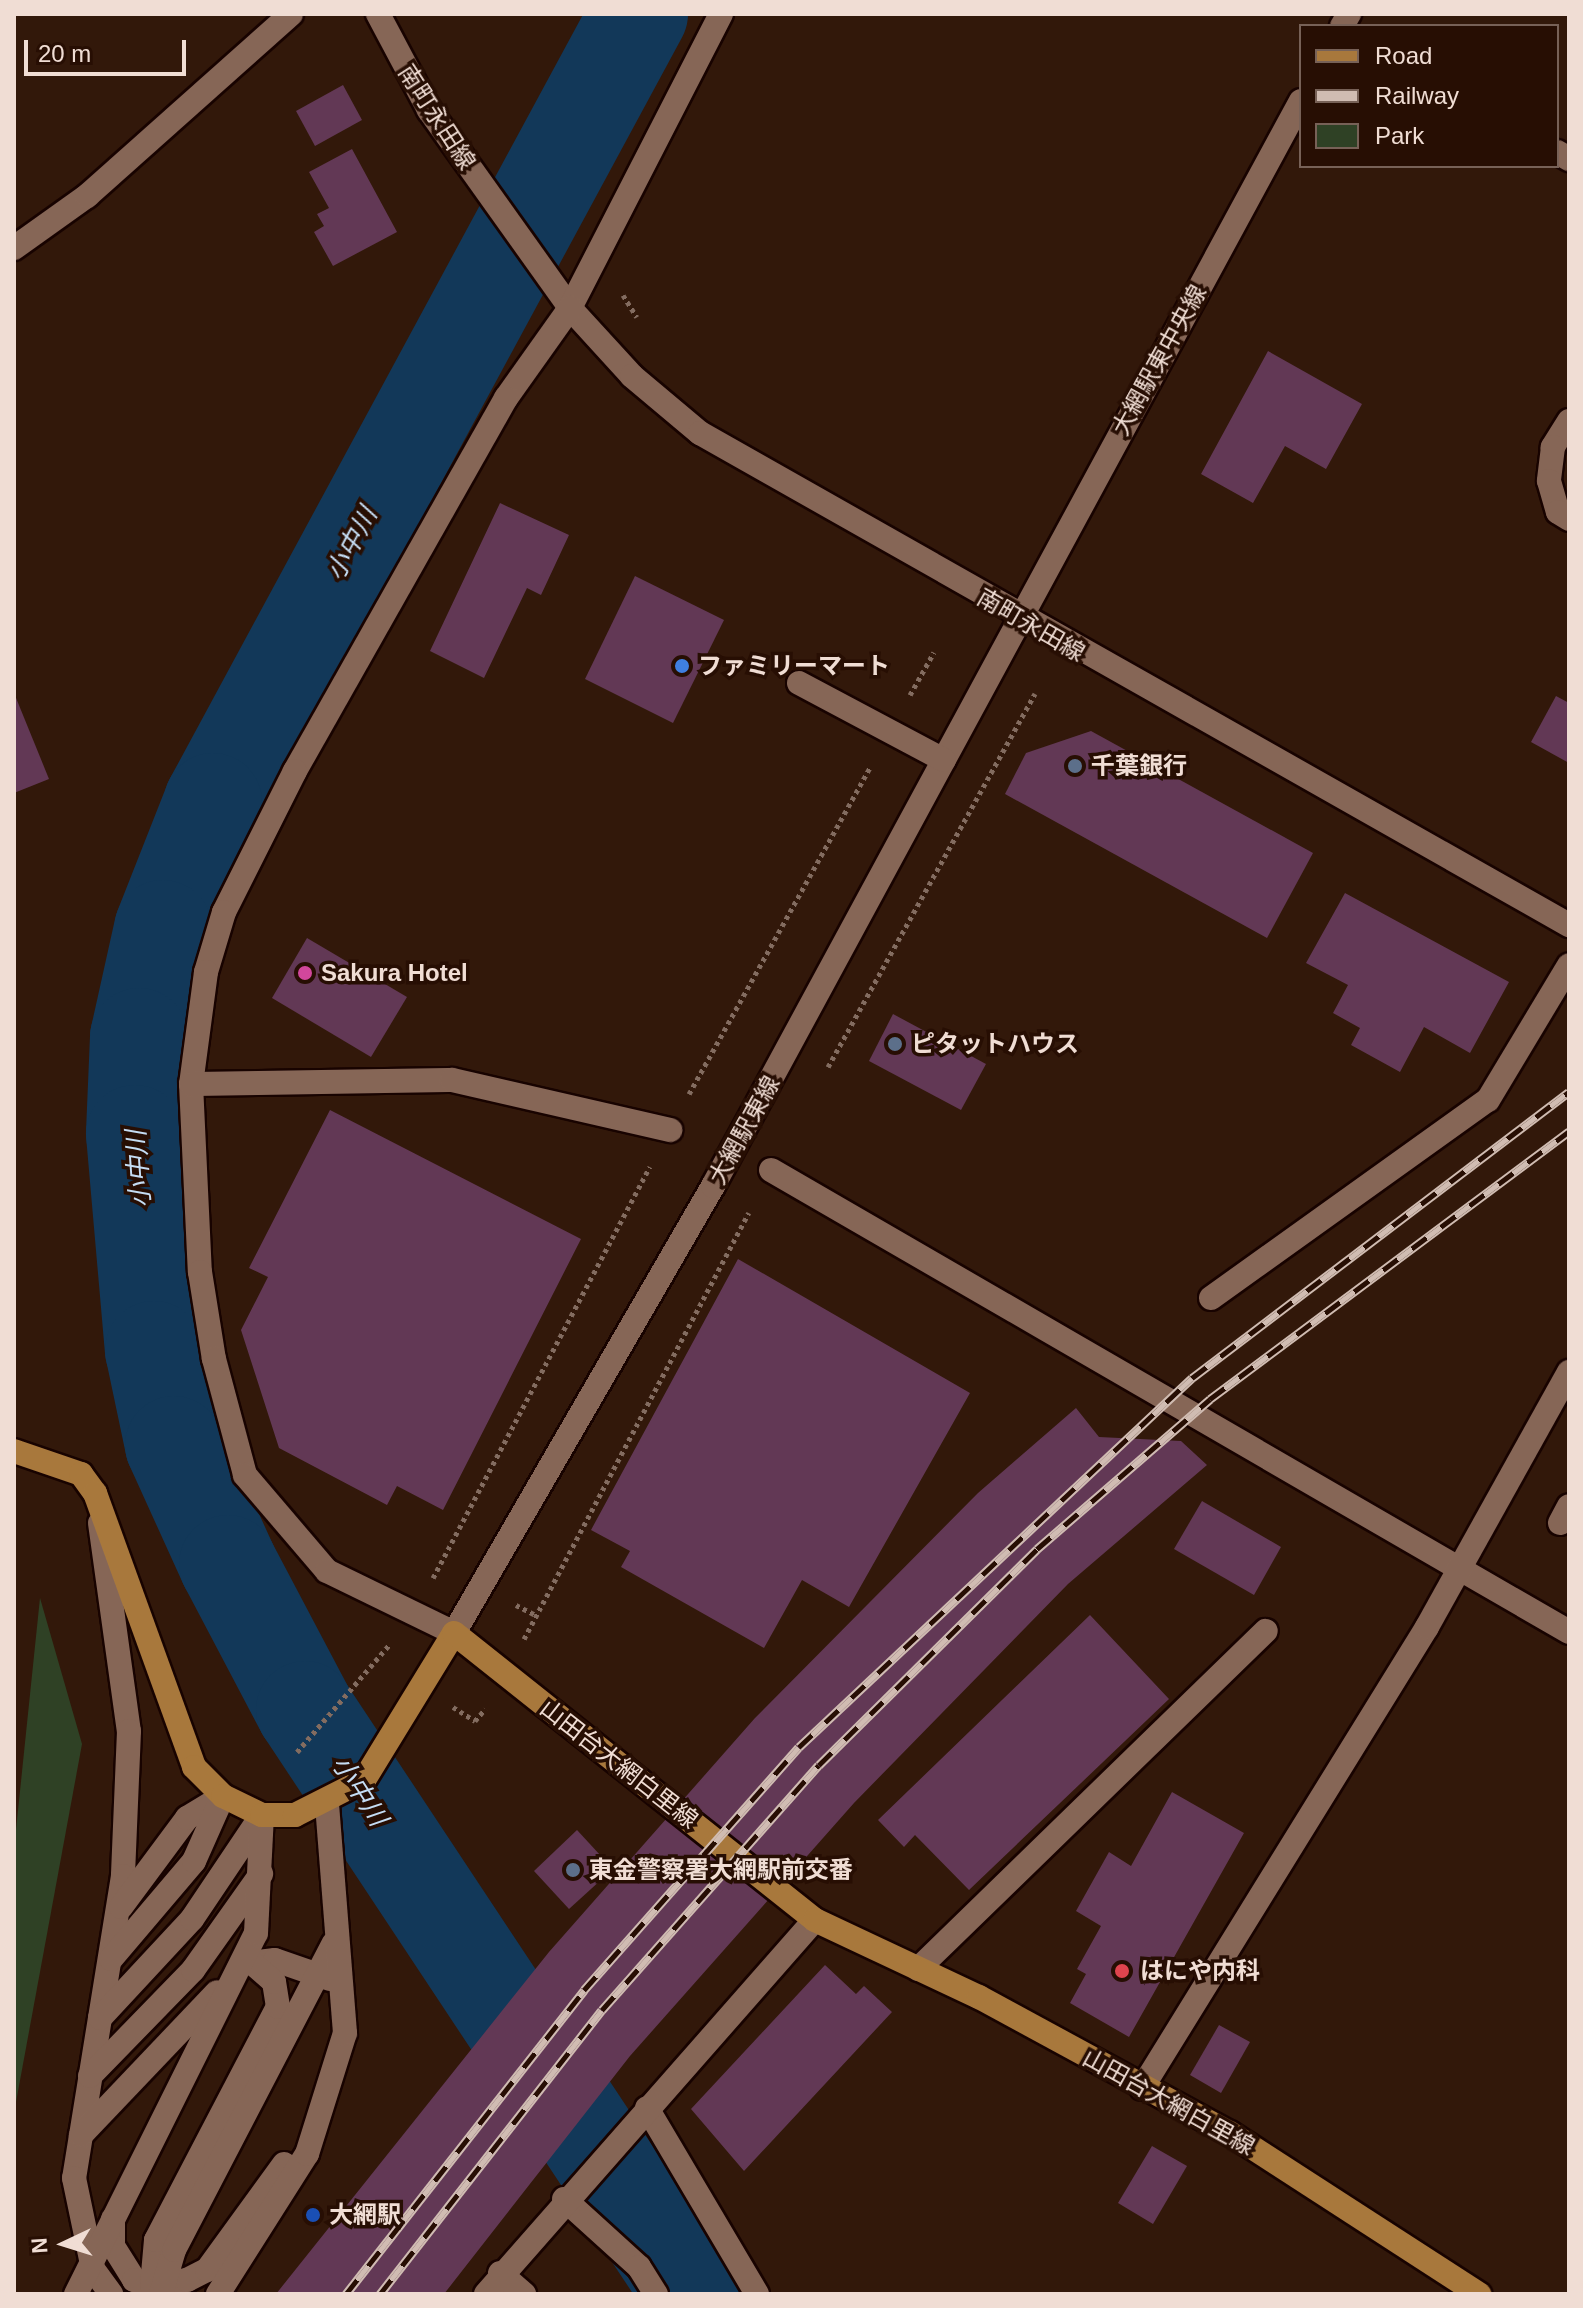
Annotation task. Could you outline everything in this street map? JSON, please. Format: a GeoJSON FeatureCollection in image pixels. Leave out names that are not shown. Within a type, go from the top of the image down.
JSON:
{"type":"FeatureCollection","features":[{"type":"Feature","properties":{"kind":"main road"},"geometry":{"type":"LineString","coordinates":[[14,1451],[81,1474],[95,1493],[194,1767],[223,1796],[262,1815],[327,1805],[364,1780],[454,1633]]}},
{"type":"Feature","properties":{"kind":"main road","name":"山田台大網白里線"},"geometry":{"type":"LineString","coordinates":[[454,1633],[815,1920],[918,1969],[1142,2088],[1330,2193],[1479,2294]]}},
{"type":"Feature","properties":{"kind":"street"},"geometry":{"type":"LineString","coordinates":[[14,248],[87,196],[291,14]]}},
{"type":"Feature","properties":{"kind":"street","name":"南町永田線"},"geometry":{"type":"LineString","coordinates":[[378,14],[429,110],[570,308],[632,376],[700,433],[1017,619],[1569,925]]}},
{"type":"Feature","properties":{"kind":"street"},"geometry":{"type":"LineString","coordinates":[[454,1633],[327,1571],[245,1475],[214,1359],[200,1272],[191,1084],[206,972],[224,912],[295,771],[498,412],[570,308],[721,14]]}},
{"type":"Feature","properties":{"kind":"street","name":"大網駅東中央線"},"geometry":{"type":"LineString","coordinates":[[1017,619],[1299,105]]}},
{"type":"Feature","properties":{"kind":"street"},"geometry":{"type":"LineString","coordinates":[[1569,421],[1553,447],[1549,481],[1558,512],[1569,519]]}},
{"type":"Feature","properties":{"kind":"street","name":"大網駅東線"},"geometry":{"type":"LineString","coordinates":[[454,1633],[713,1186],[1017,619]]}},
{"type":"Feature","properties":{"kind":"street"},"geometry":{"type":"LineString","coordinates":[[799,683],[944,760]]}},
{"type":"Feature","properties":{"kind":"street"},"geometry":{"type":"LineString","coordinates":[[1211,1298],[1488,1100],[1569,965]]}},
{"type":"Feature","properties":{"kind":"street"},"geometry":{"type":"LineString","coordinates":[[191,1084],[452,1080],[670,1130]]}},
{"type":"Feature","properties":{"kind":"street"},"geometry":{"type":"LineString","coordinates":[[771,1170],[1569,1632]]}},
{"type":"Feature","properties":{"kind":"street"},"geometry":{"type":"LineString","coordinates":[[1142,2088],[1457,1568],[1569,1372]]}},
{"type":"Feature","properties":{"kind":"street"},"geometry":{"type":"LineString","coordinates":[[95,1493],[129,1731],[117,1911],[74,2178],[90,2260],[111,2294]]}},
{"type":"Feature","properties":{"kind":"street"},"geometry":{"type":"LineString","coordinates":[[918,1969],[1266,1631]]}},
{"type":"Feature","properties":{"kind":"street"},"geometry":{"type":"LineString","coordinates":[[117,1911],[187,1818],[223,1796]]}},
{"type":"Feature","properties":{"kind":"street"},"geometry":{"type":"LineString","coordinates":[[109,1961],[194,1861],[223,1796]]}},
{"type":"Feature","properties":{"kind":"street"},"geometry":{"type":"LineString","coordinates":[[157,2290],[174,2250],[334,1943],[327,1805]]}},
{"type":"Feature","properties":{"kind":"street"},"geometry":{"type":"LineString","coordinates":[[76,2294],[112,2217],[244,1967],[256,1933],[262,1815]]}},
{"type":"Feature","properties":{"kind":"street"},"geometry":{"type":"LineString","coordinates":[[100,2018],[192,1919],[262,1815]]}},
{"type":"Feature","properties":{"kind":"street"},"geometry":{"type":"LineString","coordinates":[[90,2076],[193,1970],[261,1872]]}},
{"type":"Feature","properties":{"kind":"street"},"geometry":{"type":"LineString","coordinates":[[524,2294],[493,2284],[564,2199],[815,1920]]}},
{"type":"Feature","properties":{"kind":"street"},"geometry":{"type":"LineString","coordinates":[[244,1967],[316,1980]]}},
{"type":"Feature","properties":{"kind":"street"},"geometry":{"type":"LineString","coordinates":[[81,2135],[244,1967]]}},
{"type":"Feature","properties":{"kind":"street"},"geometry":{"type":"LineString","coordinates":[[157,2290],[156,2240],[278,2007],[274,1982],[244,1967]]}},
{"type":"Feature","properties":{"kind":"street"},"geometry":{"type":"LineString","coordinates":[[218,2294],[307,2154],[330,2096],[345,2033],[316,1980]]}},
{"type":"Feature","properties":{"kind":"street"},"geometry":{"type":"LineString","coordinates":[[157,2290],[207,2270],[330,2096]]}},
{"type":"Feature","properties":{"kind":"street"},"geometry":{"type":"LineString","coordinates":[[647,2108],[757,2294]]}},
{"type":"Feature","properties":{"kind":"street"},"geometry":{"type":"LineString","coordinates":[[564,2199],[639,2267],[656,2294]]}},
{"type":"Feature","properties":{"kind":"street"},"geometry":{"type":"LineString","coordinates":[[112,2217],[121,2267],[157,2290]]}},
{"type":"Feature","properties":{"kind":"street"},"geometry":{"type":"LineString","coordinates":[[630,2294],[639,2267]]}},
{"type":"Feature","properties":{"kind":"path"},"geometry":{"type":"LineString","coordinates":[[297,1752],[378,1664],[411,1612],[670,1130],[934,652]]}},
{"type":"Feature","properties":{"kind":"green space"},"geometry":{"type":"Polygon","coordinates":[[[40,1598],[82,1744],[14,2113],[14,1849],[40,1598]]]}},
{"type":"Feature","properties":{"kind":"building"},"geometry":{"type":"Polygon","coordinates":[[[343,85],[362,120],[315,146],[296,111],[343,85]]]}},
{"type":"Feature","properties":{"kind":"building"},"geometry":{"type":"Polygon","coordinates":[[[352,149],[397,232],[333,266],[314,232],[324,226],[317,214],[329,208],[309,172],[352,149]]]}},
{"type":"Feature","properties":{"kind":"building"},"geometry":{"type":"Polygon","coordinates":[[[1268,351],[1362,404],[1326,469],[1285,446],[1253,503],[1201,474],[1268,351]]]}},
{"type":"Feature","properties":{"kind":"building"},"geometry":{"type":"Polygon","coordinates":[[[500,503],[569,535],[541,595],[527,588],[484,678],[430,651],[500,503]]]}},
{"type":"Feature","properties":{"kind":"building"},"geometry":{"type":"Polygon","coordinates":[[[635,576],[724,620],[673,723],[585,679],[635,576]]]}},
{"type":"Feature","properties":{"kind":"building"},"geometry":{"type":"Polygon","coordinates":[[[14,693],[49,779],[14,793],[14,693]]]}},
{"type":"Feature","properties":{"kind":"building"},"geometry":{"type":"Polygon","coordinates":[[[1556,696],[1569,703],[1569,763],[1531,742],[1556,696]]]}},
{"type":"Feature","properties":{"kind":"building"},"geometry":{"type":"Polygon","coordinates":[[[1091,731],[1313,853],[1267,938],[1005,794],[1026,753],[1091,731]]]}},
{"type":"Feature","properties":{"kind":"building"},"geometry":{"type":"Polygon","coordinates":[[[1345,893],[1509,982],[1470,1053],[1424,1027],[1400,1072],[1351,1045],[1360,1028],[1333,1013],[1348,985],[1306,963],[1345,893]]]}},
{"type":"Feature","properties":{"kind":"building"},"geometry":{"type":"Polygon","coordinates":[[[307,938],[407,997],[371,1057],[272,998],[307,938]]]}},
{"type":"Feature","properties":{"kind":"building"},"geometry":{"type":"Polygon","coordinates":[[[893,1014],[986,1064],[961,1110],[869,1061],[893,1014]]]}},
{"type":"Feature","properties":{"kind":"building"},"geometry":{"type":"Polygon","coordinates":[[[330,1110],[581,1239],[443,1510],[397,1486],[387,1505],[279,1448],[241,1330],[268,1277],[249,1268],[330,1110]]]}},
{"type":"Feature","properties":{"kind":"building"},"geometry":{"type":"Polygon","coordinates":[[[738,1259],[970,1393],[849,1607],[802,1580],[764,1648],[621,1567],[630,1551],[591,1530],[738,1259]]]}},
{"type":"Feature","properties":{"kind":"building"},"geometry":{"type":"Polygon","coordinates":[[[1076,1408],[1099,1437],[1181,1441],[1207,1465],[1068,1584],[854,1803],[630,2056],[444,2294],[276,2294],[549,1952],[755,1718],[978,1493],[1076,1408]]]}},
{"type":"Feature","properties":{"kind":"building"},"geometry":{"type":"Polygon","coordinates":[[[1202,1501],[1281,1547],[1254,1595],[1174,1549],[1202,1501]]]}},
{"type":"Feature","properties":{"kind":"building"},"geometry":{"type":"Polygon","coordinates":[[[1090,1615],[1169,1699],[969,1890],[915,1835],[904,1847],[878,1820],[1090,1615]]]}},
{"type":"Feature","properties":{"kind":"building"},"geometry":{"type":"Polygon","coordinates":[[[1172,1792],[1244,1833],[1129,2037],[1070,2003],[1086,1974],[1077,1969],[1101,1926],[1076,1911],[1109,1852],[1131,1866],[1172,1792]]]}},
{"type":"Feature","properties":{"kind":"building","name":"東金警察署大網駅前交番"},"geometry":{"type":"Polygon","coordinates":[[[577,1830],[613,1869],[569,1909],[534,1871],[577,1830]]]}},
{"type":"Feature","properties":{"kind":"building"},"geometry":{"type":"Polygon","coordinates":[[[825,1965],[856,1994],[864,1986],[892,2012],[744,2171],[691,2109],[825,1965]]]}},
{"type":"Feature","properties":{"kind":"building"},"geometry":{"type":"Polygon","coordinates":[[[1219,2025],[1250,2042],[1221,2093],[1190,2075],[1219,2025]]]}},
{"type":"Feature","properties":{"kind":"building"},"geometry":{"type":"Polygon","coordinates":[[[1152,2146],[1187,2166],[1153,2224],[1118,2203],[1152,2146]]]}},
{"type":"Feature","properties":{"kind":"waterway","name":"小中川"},"geometry":{"type":"LineString","coordinates":[[639,14],[213,802],[163,929],[139,1037],[135,1134],[154,1350],[174,1445],[228,1564],[305,1710],[692,2294]]}},
{"type":"Feature","properties":{"kind":"railway"},"geometry":{"type":"LineString","coordinates":[[346,2294],[584,1990],[799,1747],[1192,1378],[1569,1092]]}},
{"type":"Feature","properties":{"kind":"railway"},"geometry":{"type":"LineString","coordinates":[[380,2294],[602,2010],[819,1765],[1037,1549],[1210,1399],[1569,1131]]}},
{"type":"Feature","properties":{"kind":"place","name":"ファミリーマート"},"geometry":{"type":"Point","coordinates":[682,666]}},
{"type":"Feature","properties":{"kind":"place","name":"千葉銀行"},"geometry":{"type":"Point","coordinates":[1075,766]}},
{"type":"Feature","properties":{"kind":"place","name":"Sakura Hotel"},"geometry":{"type":"Point","coordinates":[305,973]}},
{"type":"Feature","properties":{"kind":"place","name":"ピタットハウス"},"geometry":{"type":"Point","coordinates":[895,1044]}},
{"type":"Feature","properties":{"kind":"place","name":"東金警察署大網駅前交番"},"geometry":{"type":"Point","coordinates":[573,1870]}},
{"type":"Feature","properties":{"kind":"place","name":"はにや内科"},"geometry":{"type":"Point","coordinates":[1122,1971]}},
{"type":"Feature","properties":{"kind":"place","name":"大網駅"},"geometry":{"type":"Point","coordinates":[313,2215]}}]}
